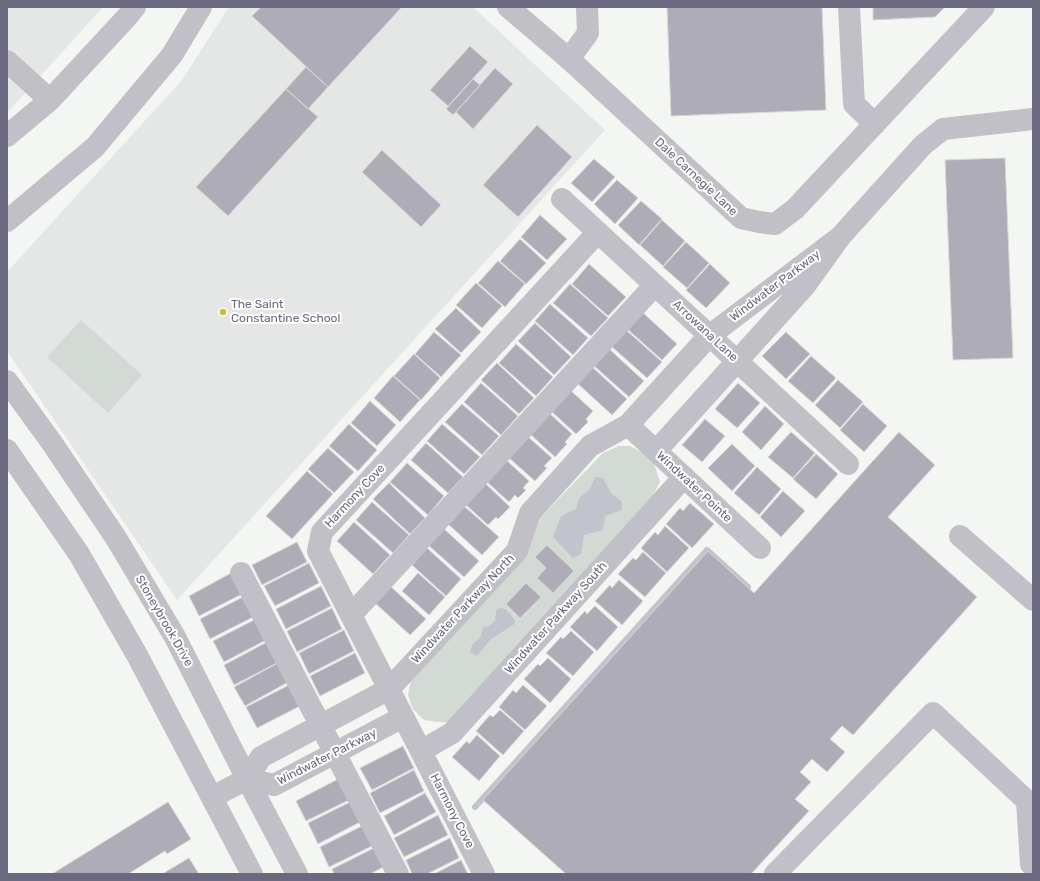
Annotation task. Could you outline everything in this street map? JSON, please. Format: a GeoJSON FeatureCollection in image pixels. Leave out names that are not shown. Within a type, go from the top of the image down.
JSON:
{"type":"FeatureCollection","features":[{"type":"Feature","properties":{"kind":"street"},"geometry":{"type":"LineString","coordinates":[[9,135],[50,100],[135,7]]}},
{"type":"Feature","properties":{"kind":"street"},"geometry":{"type":"LineString","coordinates":[[7,221],[95,147],[172,55],[201,7]]}},
{"type":"Feature","properties":{"kind":"street","name":"Dale Carnegie Lane"},"geometry":{"type":"LineString","coordinates":[[508,7],[569,59],[741,218],[775,224],[796,209],[984,7]]}},
{"type":"Feature","properties":{"kind":"street"},"geometry":{"type":"LineString","coordinates":[[569,59],[588,33],[587,7]]}},
{"type":"Feature","properties":{"kind":"street"},"geometry":{"type":"LineString","coordinates":[[849,7],[854,104],[875,124]]}},
{"type":"Feature","properties":{"kind":"street"},"geometry":{"type":"LineString","coordinates":[[7,61],[50,100]]}},
{"type":"Feature","properties":{"kind":"street","name":"Windwater Parkway"},"geometry":{"type":"LineString","coordinates":[[656,451],[804,287],[840,237],[923,145],[943,129],[1033,120]]}},
{"type":"Feature","properties":{"kind":"street","name":"Arrowana Lane"},"geometry":{"type":"LineString","coordinates":[[562,199],[848,464]]}},
{"type":"Feature","properties":{"kind":"street","name":"Harmony Cove"},"geometry":{"type":"LineString","coordinates":[[484,874],[318,551],[322,532],[598,232]]}},
{"type":"Feature","properties":{"kind":"street","name":"Windwater Parkway"},"geometry":{"type":"LineString","coordinates":[[628,425],[709,336],[840,237]]}},
{"type":"Feature","properties":{"kind":"street"},"geometry":{"type":"LineString","coordinates":[[351,615],[655,285]]}},
{"type":"Feature","properties":{"kind":"street","name":"Stoneybrook Drive"},"geometry":{"type":"LineString","coordinates":[[7,381],[52,443],[116,538],[171,630],[297,874]]}},
{"type":"Feature","properties":{"kind":"street","name":"Windwater Pointe"},"geometry":{"type":"LineString","coordinates":[[628,425],[760,548]]}},
{"type":"Feature","properties":{"kind":"street","name":"Windwater Parkway North"},"geometry":{"type":"LineString","coordinates":[[389,689],[516,551],[530,513],[590,446],[628,425]]}},
{"type":"Feature","properties":{"kind":"street"},"geometry":{"type":"LineString","coordinates":[[7,450],[78,554],[137,655],[252,874]]}},
{"type":"Feature","properties":{"kind":"street","name":"Windwater Parkway South"},"geometry":{"type":"LineString","coordinates":[[421,751],[452,732],[684,477]]}},
{"type":"Feature","properties":{"kind":"street"},"geometry":{"type":"LineString","coordinates":[[960,536],[1033,600]]}},
{"type":"Feature","properties":{"kind":"street"},"geometry":{"type":"LineString","coordinates":[[241,573],[398,874]]}},
{"type":"Feature","properties":{"kind":"street"},"geometry":{"type":"LineString","coordinates":[[212,797],[247,779],[261,757],[389,689]]}},
{"type":"Feature","properties":{"kind":"street"},"geometry":{"type":"LineString","coordinates":[[775,874],[933,713],[1027,801],[1032,867]]}},
{"type":"Feature","properties":{"kind":"street","name":"Windwater Parkway"},"geometry":{"type":"LineString","coordinates":[[247,779],[274,785],[403,716]]}},
{"type":"Feature","properties":{"kind":"shaded area"},"geometry":{"type":"Polygon","coordinates":[[[7,7],[103,7],[7,113],[7,7]]]}},
{"type":"Feature","properties":{"kind":"shaded area","name":"The Saint Constantine School"},"geometry":{"type":"Polygon","coordinates":[[[229,7],[473,7],[605,130],[177,600],[7,351],[7,272],[182,80],[229,7]]]}},
{"type":"Feature","properties":{"kind":"shaded area"},"geometry":{"type":"Polygon","coordinates":[[[81,320],[142,375],[108,413],[47,357],[81,320]]]}},
{"type":"Feature","properties":{"kind":"shaded area"},"geometry":{"type":"Polygon","coordinates":[[[619,446],[630,446],[653,460],[660,482],[653,495],[448,722],[424,720],[413,709],[408,695],[411,681],[526,553],[541,517],[603,453],[619,446]]]}},
{"type":"Feature","properties":{"kind":"shaded area"},"geometry":{"type":"Polygon","coordinates":[[[595,477],[603,478],[611,493],[622,502],[622,510],[605,516],[603,530],[584,535],[581,554],[573,558],[553,537],[561,516],[576,509],[579,498],[590,489],[595,477]]]}},
{"type":"Feature","properties":{"kind":"shaded area"},"geometry":{"type":"Polygon","coordinates":[[[500,608],[505,609],[511,615],[515,621],[513,625],[491,639],[477,656],[470,652],[472,645],[480,638],[483,627],[489,626],[495,621],[496,611],[500,608]]]}},
{"type":"Feature","properties":{"kind":"building"},"geometry":{"type":"Polygon","coordinates":[[[261,7],[402,7],[328,87],[252,16],[261,7]]]}},
{"type":"Feature","properties":{"kind":"building"},"geometry":{"type":"Polygon","coordinates":[[[667,7],[822,7],[826,110],[671,116],[667,7]]]}},
{"type":"Feature","properties":{"kind":"building"},"geometry":{"type":"Polygon","coordinates":[[[873,7],[945,7],[935,17],[873,20],[873,7]]]}},
{"type":"Feature","properties":{"kind":"building"},"geometry":{"type":"Polygon","coordinates":[[[470,46],[488,62],[448,106],[430,90],[470,46]]]}},
{"type":"Feature","properties":{"kind":"building"},"geometry":{"type":"Polygon","coordinates":[[[306,67],[328,87],[308,109],[286,89],[306,67]]]}},
{"type":"Feature","properties":{"kind":"building"},"geometry":{"type":"Polygon","coordinates":[[[495,68],[513,84],[473,129],[456,112],[495,68]]]}},
{"type":"Feature","properties":{"kind":"building"},"geometry":{"type":"Polygon","coordinates":[[[473,79],[480,85],[453,115],[446,109],[473,79]]]}},
{"type":"Feature","properties":{"kind":"building"},"geometry":{"type":"Polygon","coordinates":[[[286,89],[318,117],[228,216],[196,187],[286,89]]]}},
{"type":"Feature","properties":{"kind":"building"},"geometry":{"type":"Polygon","coordinates":[[[537,125],[572,157],[518,217],[483,185],[537,125]]]}},
{"type":"Feature","properties":{"kind":"building"},"geometry":{"type":"Polygon","coordinates":[[[382,150],[441,205],[421,227],[362,172],[382,150]]]}},
{"type":"Feature","properties":{"kind":"building"},"geometry":{"type":"Polygon","coordinates":[[[1005,158],[1013,358],[953,360],[945,160],[1005,158]]]}},
{"type":"Feature","properties":{"kind":"building"},"geometry":{"type":"Polygon","coordinates":[[[594,159],[615,177],[592,202],[571,183],[594,159]]]}},
{"type":"Feature","properties":{"kind":"building"},"geometry":{"type":"Polygon","coordinates":[[[617,180],[638,198],[615,224],[594,204],[617,180]]]}},
{"type":"Feature","properties":{"kind":"building"},"geometry":{"type":"Polygon","coordinates":[[[641,201],[662,219],[639,245],[618,225],[641,201]]]}},
{"type":"Feature","properties":{"kind":"building"},"geometry":{"type":"Polygon","coordinates":[[[540,215],[567,239],[547,260],[521,237],[540,215]]]}},
{"type":"Feature","properties":{"kind":"building"},"geometry":{"type":"Polygon","coordinates":[[[662,220],[685,241],[663,266],[640,245],[662,220]]]}},
{"type":"Feature","properties":{"kind":"building"},"geometry":{"type":"Polygon","coordinates":[[[520,239],[546,263],[526,284],[500,261],[520,239]]]}},
{"type":"Feature","properties":{"kind":"building"},"geometry":{"type":"Polygon","coordinates":[[[686,242],[709,263],[687,288],[663,267],[686,242]]]}},
{"type":"Feature","properties":{"kind":"building"},"geometry":{"type":"Polygon","coordinates":[[[498,261],[525,284],[505,307],[478,283],[498,261]]]}},
{"type":"Feature","properties":{"kind":"building"},"geometry":{"type":"Polygon","coordinates":[[[589,264],[626,297],[608,316],[572,284],[589,264]]]}},
{"type":"Feature","properties":{"kind":"building"},"geometry":{"type":"Polygon","coordinates":[[[710,264],[730,283],[706,308],[686,290],[710,264]]]}},
{"type":"Feature","properties":{"kind":"building"},"geometry":{"type":"Polygon","coordinates":[[[476,283],[502,306],[482,328],[456,305],[476,283]]]}},
{"type":"Feature","properties":{"kind":"building"},"geometry":{"type":"Polygon","coordinates":[[[570,284],[608,318],[591,336],[553,303],[570,284]]]}},
{"type":"Feature","properties":{"kind":"building"},"geometry":{"type":"Polygon","coordinates":[[[550,304],[588,338],[573,355],[535,321],[550,304]]]}},
{"type":"Feature","properties":{"kind":"building"},"geometry":{"type":"Polygon","coordinates":[[[456,308],[481,332],[461,353],[435,329],[456,308]]]}},
{"type":"Feature","properties":{"kind":"building"},"geometry":{"type":"Polygon","coordinates":[[[640,310],[677,344],[662,360],[625,327],[640,310]]]}},
{"type":"Feature","properties":{"kind":"building"},"geometry":{"type":"Polygon","coordinates":[[[535,323],[571,357],[554,375],[518,341],[535,323]]]}},
{"type":"Feature","properties":{"kind":"building"},"geometry":{"type":"Polygon","coordinates":[[[625,329],[662,362],[647,378],[610,345],[625,329]]]}},
{"type":"Feature","properties":{"kind":"building"},"geometry":{"type":"Polygon","coordinates":[[[434,332],[461,355],[441,377],[415,354],[434,332]]]}},
{"type":"Feature","properties":{"kind":"building"},"geometry":{"type":"Polygon","coordinates":[[[786,332],[810,354],[786,379],[762,356],[786,332]]]}},
{"type":"Feature","properties":{"kind":"building"},"geometry":{"type":"Polygon","coordinates":[[[516,344],[553,377],[536,396],[499,363],[516,344]]]}},
{"type":"Feature","properties":{"kind":"building"},"geometry":{"type":"Polygon","coordinates":[[[607,347],[644,381],[629,397],[592,364],[607,347]]]}},
{"type":"Feature","properties":{"kind":"building"},"geometry":{"type":"Polygon","coordinates":[[[414,354],[440,378],[421,400],[394,376],[414,354]]]}},
{"type":"Feature","properties":{"kind":"building"},"geometry":{"type":"Polygon","coordinates":[[[811,356],[836,378],[813,403],[788,381],[811,356]]]}},
{"type":"Feature","properties":{"kind":"building"},"geometry":{"type":"Polygon","coordinates":[[[497,363],[534,398],[519,414],[481,380],[497,363]]]}},
{"type":"Feature","properties":{"kind":"building"},"geometry":{"type":"Polygon","coordinates":[[[590,365],[627,399],[612,415],[576,382],[590,365]]]}},
{"type":"Feature","properties":{"kind":"building"},"geometry":{"type":"Polygon","coordinates":[[[393,376],[420,400],[400,422],[374,398],[393,376]]]}},
{"type":"Feature","properties":{"kind":"building"},"geometry":{"type":"Polygon","coordinates":[[[838,380],[863,402],[840,428],[815,405],[838,380]]]}},
{"type":"Feature","properties":{"kind":"building"},"geometry":{"type":"Polygon","coordinates":[[[481,383],[518,416],[501,435],[464,402],[481,383]]]}},
{"type":"Feature","properties":{"kind":"building"},"geometry":{"type":"Polygon","coordinates":[[[738,383],[760,403],[737,428],[715,409],[738,383]]]}},
{"type":"Feature","properties":{"kind":"building"},"geometry":{"type":"Polygon","coordinates":[[[569,389],[593,411],[586,419],[588,422],[576,434],[550,410],[569,389]]]}},
{"type":"Feature","properties":{"kind":"building"},"geometry":{"type":"Polygon","coordinates":[[[370,401],[396,425],[377,446],[351,423],[370,401]]]}},
{"type":"Feature","properties":{"kind":"building"},"geometry":{"type":"Polygon","coordinates":[[[462,404],[499,436],[482,455],[445,422],[462,404]]]}},
{"type":"Feature","properties":{"kind":"building"},"geometry":{"type":"Polygon","coordinates":[[[863,404],[887,426],[864,452],[840,430],[863,404]]]}},
{"type":"Feature","properties":{"kind":"building"},"geometry":{"type":"Polygon","coordinates":[[[765,406],[784,424],[761,450],[742,432],[765,406]]]}},
{"type":"Feature","properties":{"kind":"building"},"geometry":{"type":"Polygon","coordinates":[[[548,412],[572,434],[565,442],[567,444],[555,457],[529,433],[548,412]]]}},
{"type":"Feature","properties":{"kind":"building"},"geometry":{"type":"Polygon","coordinates":[[[705,419],[725,436],[702,462],[682,445],[705,419]]]}},
{"type":"Feature","properties":{"kind":"building"},"geometry":{"type":"Polygon","coordinates":[[[349,424],[377,450],[358,471],[329,446],[349,424]]]}},
{"type":"Feature","properties":{"kind":"building"},"geometry":{"type":"Polygon","coordinates":[[[442,424],[480,457],[464,474],[427,441],[442,424]]]}},
{"type":"Feature","properties":{"kind":"building"},"geometry":{"type":"Polygon","coordinates":[[[791,432],[815,453],[793,478],[768,457],[791,432]]]}},
{"type":"Feature","properties":{"kind":"building"},"geometry":{"type":"Polygon","coordinates":[[[899,432],[935,465],[888,517],[977,597],[853,735],[842,726],[830,739],[845,752],[827,772],[812,759],[800,772],[811,782],[795,799],[809,811],[751,874],[566,874],[483,800],[708,551],[754,593],[899,432]]]}},
{"type":"Feature","properties":{"kind":"building"},"geometry":{"type":"Polygon","coordinates":[[[527,436],[552,458],[544,466],[547,468],[535,481],[508,457],[527,436]]]}},
{"type":"Feature","properties":{"kind":"building"},"geometry":{"type":"Polygon","coordinates":[[[426,443],[463,477],[448,493],[411,460],[426,443]]]}},
{"type":"Feature","properties":{"kind":"building"},"geometry":{"type":"Polygon","coordinates":[[[732,444],[755,466],[732,491],[708,468],[732,444]]]}},
{"type":"Feature","properties":{"kind":"building"},"geometry":{"type":"Polygon","coordinates":[[[328,448],[354,472],[334,493],[308,469],[328,448]]]}},
{"type":"Feature","properties":{"kind":"building"},"geometry":{"type":"Polygon","coordinates":[[[816,454],[838,474],[816,499],[793,479],[816,454]]]}},
{"type":"Feature","properties":{"kind":"building"},"geometry":{"type":"Polygon","coordinates":[[[505,459],[529,481],[523,488],[526,490],[518,498],[515,495],[509,502],[485,480],[505,459]]]}},
{"type":"Feature","properties":{"kind":"building"},"geometry":{"type":"Polygon","coordinates":[[[407,463],[444,496],[428,515],[390,482],[407,463]]]}},
{"type":"Feature","properties":{"kind":"building"},"geometry":{"type":"Polygon","coordinates":[[[757,467],[781,489],[759,515],[734,493],[757,467]]]}},
{"type":"Feature","properties":{"kind":"building"},"geometry":{"type":"Polygon","coordinates":[[[307,471],[333,494],[292,539],[266,516],[307,471]]]}},
{"type":"Feature","properties":{"kind":"building"},"geometry":{"type":"Polygon","coordinates":[[[484,482],[510,507],[498,519],[496,517],[488,525],[464,503],[484,482]]]}},
{"type":"Feature","properties":{"kind":"building"},"geometry":{"type":"Polygon","coordinates":[[[389,483],[425,518],[410,534],[373,499],[389,483]]]}},
{"type":"Feature","properties":{"kind":"building"},"geometry":{"type":"Polygon","coordinates":[[[783,491],[805,511],[781,537],[760,517],[783,491]]]}},
{"type":"Feature","properties":{"kind":"building"},"geometry":{"type":"Polygon","coordinates":[[[372,502],[409,535],[393,553],[356,520],[372,502]]]}},
{"type":"Feature","properties":{"kind":"building"},"geometry":{"type":"Polygon","coordinates":[[[690,503],[714,524],[692,548],[666,524],[680,508],[683,511],[690,503]]]}},
{"type":"Feature","properties":{"kind":"building"},"geometry":{"type":"Polygon","coordinates":[[[464,506],[499,537],[482,555],[448,524],[464,506]]]}},
{"type":"Feature","properties":{"kind":"building"},"geometry":{"type":"Polygon","coordinates":[[[354,522],[390,555],[373,574],[337,541],[354,522]]]}},
{"type":"Feature","properties":{"kind":"building"},"geometry":{"type":"Polygon","coordinates":[[[665,526],[689,548],[667,572],[641,548],[655,532],[658,535],[665,526]]]}},
{"type":"Feature","properties":{"kind":"building"},"geometry":{"type":"Polygon","coordinates":[[[442,527],[479,561],[464,577],[427,544],[442,527]]]}},
{"type":"Feature","properties":{"kind":"building"},"geometry":{"type":"Polygon","coordinates":[[[297,542],[307,562],[262,585],[252,565],[297,542]]]}},
{"type":"Feature","properties":{"kind":"building"},"geometry":{"type":"Polygon","coordinates":[[[547,545],[574,571],[553,593],[537,578],[546,568],[535,557],[547,545]]]}},
{"type":"Feature","properties":{"kind":"building"},"geometry":{"type":"Polygon","coordinates":[[[427,548],[461,579],[446,596],[412,565],[427,548]]]}},
{"type":"Feature","properties":{"kind":"building"},"geometry":{"type":"Polygon","coordinates":[[[643,552],[666,573],[645,597],[618,574],[633,558],[636,560],[643,552]]]}},
{"type":"Feature","properties":{"kind":"building"},"geometry":{"type":"Polygon","coordinates":[[[309,563],[319,583],[275,606],[264,586],[309,563]]]}},
{"type":"Feature","properties":{"kind":"building"},"geometry":{"type":"Polygon","coordinates":[[[233,572],[244,593],[199,616],[189,596],[233,572]]]}},
{"type":"Feature","properties":{"kind":"building"},"geometry":{"type":"Polygon","coordinates":[[[418,573],[445,597],[429,615],[402,591],[418,573]]]}},
{"type":"Feature","properties":{"kind":"building"},"geometry":{"type":"Polygon","coordinates":[[[619,580],[643,601],[622,625],[595,601],[610,585],[612,588],[619,580]]]}},
{"type":"Feature","properties":{"kind":"building"},"geometry":{"type":"Polygon","coordinates":[[[526,583],[541,597],[520,618],[506,604],[526,583]]]}},
{"type":"Feature","properties":{"kind":"building"},"geometry":{"type":"Polygon","coordinates":[[[389,585],[426,619],[410,635],[374,602],[389,585]]]}},
{"type":"Feature","properties":{"kind":"building"},"geometry":{"type":"Polygon","coordinates":[[[321,586],[331,606],[286,629],[276,609],[321,586]]]}},
{"type":"Feature","properties":{"kind":"building"},"geometry":{"type":"Polygon","coordinates":[[[245,596],[255,616],[210,639],[200,619],[245,596]]]}},
{"type":"Feature","properties":{"kind":"building"},"geometry":{"type":"Polygon","coordinates":[[[595,606],[618,627],[597,651],[570,627],[585,611],[587,614],[595,606]]]}},
{"type":"Feature","properties":{"kind":"building"},"geometry":{"type":"Polygon","coordinates":[[[332,608],[342,629],[297,652],[287,631],[332,608]]]}},
{"type":"Feature","properties":{"kind":"building"},"geometry":{"type":"Polygon","coordinates":[[[258,618],[268,639],[224,662],[213,641],[258,618]]]}},
{"type":"Feature","properties":{"kind":"building"},"geometry":{"type":"Polygon","coordinates":[[[344,630],[354,651],[309,674],[299,653],[344,630]]]}},
{"type":"Feature","properties":{"kind":"building"},"geometry":{"type":"Polygon","coordinates":[[[571,631],[594,652],[573,676],[546,653],[561,637],[563,639],[571,631]]]}},
{"type":"Feature","properties":{"kind":"building"},"geometry":{"type":"Polygon","coordinates":[[[269,641],[279,662],[234,685],[224,665],[269,641]]]}},
{"type":"Feature","properties":{"kind":"building"},"geometry":{"type":"Polygon","coordinates":[[[355,653],[365,673],[320,696],[310,676],[355,653]]]}},
{"type":"Feature","properties":{"kind":"building"},"geometry":{"type":"Polygon","coordinates":[[[548,658],[571,679],[550,703],[524,679],[538,664],[540,666],[548,658]]]}},
{"type":"Feature","properties":{"kind":"building"},"geometry":{"type":"Polygon","coordinates":[[[280,662],[290,681],[245,706],[234,687],[280,662]]]}},
{"type":"Feature","properties":{"kind":"building"},"geometry":{"type":"Polygon","coordinates":[[[291,684],[302,705],[257,728],[246,707],[291,684]]]}},
{"type":"Feature","properties":{"kind":"building"},"geometry":{"type":"Polygon","coordinates":[[[523,685],[547,706],[525,730],[499,707],[513,690],[516,693],[523,685]]]}},
{"type":"Feature","properties":{"kind":"building"},"geometry":{"type":"Polygon","coordinates":[[[500,710],[524,731],[503,755],[476,731],[490,715],[493,717],[500,710]]]}},
{"type":"Feature","properties":{"kind":"building"},"geometry":{"type":"Polygon","coordinates":[[[477,735],[500,756],[479,781],[452,757],[467,741],[469,744],[477,735]]]}},
{"type":"Feature","properties":{"kind":"building"},"geometry":{"type":"Polygon","coordinates":[[[403,746],[414,768],[372,790],[360,768],[403,746]]]}},
{"type":"Feature","properties":{"kind":"building"},"geometry":{"type":"Polygon","coordinates":[[[414,770],[424,791],[380,813],[370,793],[414,770]]]}},
{"type":"Feature","properties":{"kind":"building"},"geometry":{"type":"Polygon","coordinates":[[[340,778],[351,799],[306,821],[296,801],[340,778]]]}},
{"type":"Feature","properties":{"kind":"building"},"geometry":{"type":"Polygon","coordinates":[[[425,793],[436,812],[394,835],[384,816],[425,793]]]}},
{"type":"Feature","properties":{"kind":"building"},"geometry":{"type":"Polygon","coordinates":[[[352,801],[362,821],[318,844],[308,823],[352,801]]]}},
{"type":"Feature","properties":{"kind":"building"},"geometry":{"type":"Polygon","coordinates":[[[168,802],[191,839],[167,854],[165,851],[128,874],[52,874],[168,802]]]}},
{"type":"Feature","properties":{"kind":"building"},"geometry":{"type":"Polygon","coordinates":[[[438,815],[448,835],[404,857],[394,838],[438,815]]]}},
{"type":"Feature","properties":{"kind":"building"},"geometry":{"type":"Polygon","coordinates":[[[364,825],[374,845],[329,867],[320,847],[364,825]]]}},
{"type":"Feature","properties":{"kind":"building"},"geometry":{"type":"Polygon","coordinates":[[[450,838],[459,858],[427,874],[412,874],[406,860],[450,838]]]}},
{"type":"Feature","properties":{"kind":"building"},"geometry":{"type":"Polygon","coordinates":[[[376,847],[385,866],[370,874],[334,874],[332,869],[376,847]]]}},
{"type":"Feature","properties":{"kind":"building"},"geometry":{"type":"Polygon","coordinates":[[[189,858],[199,874],[162,874],[189,858]]]}},
{"type":"Feature","properties":{"kind":"building"},"geometry":{"type":"Polygon","coordinates":[[[461,860],[468,874],[434,874],[461,860]]]}},
{"type":"Feature","properties":{"kind":"waterway"},"geometry":{"type":"LineString","coordinates":[[475,807],[707,550],[748,587]]}},
{"type":"Feature","properties":{"kind":"place","name":"The Saint Constantine School"},"geometry":{"type":"Point","coordinates":[223,312]}}]}
